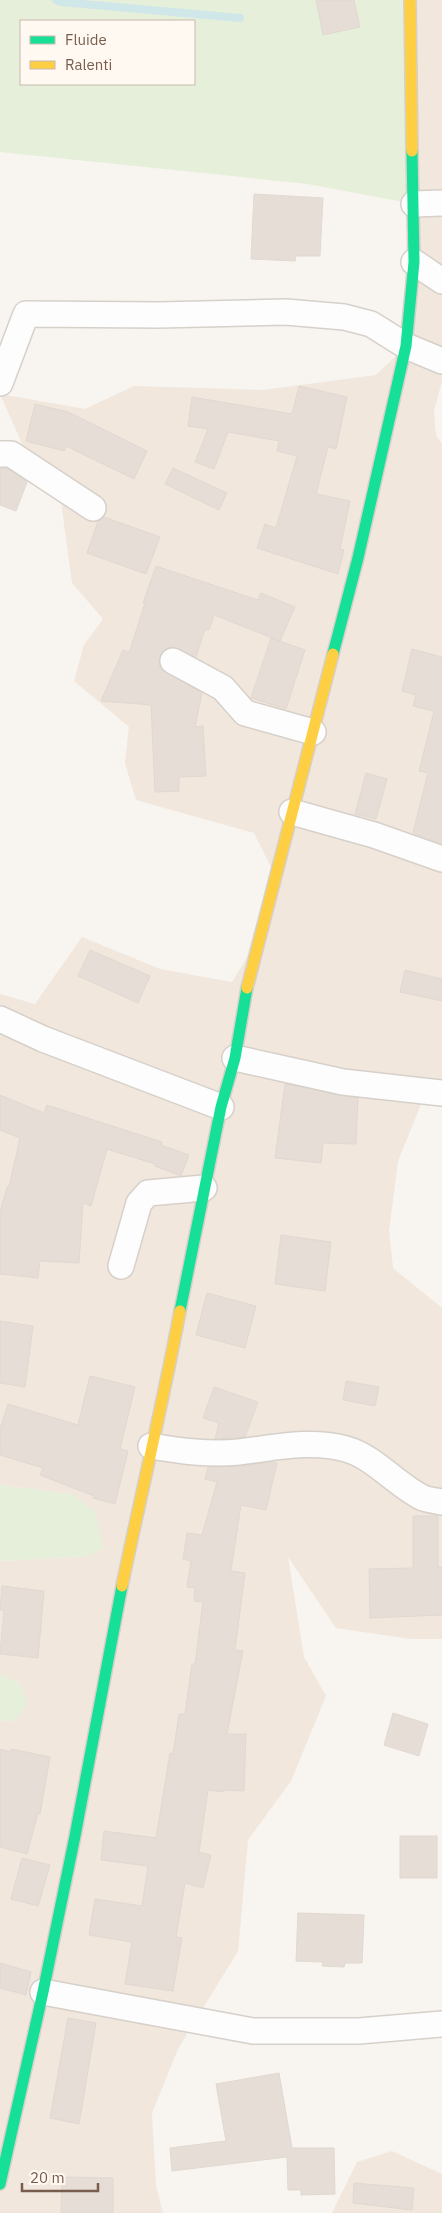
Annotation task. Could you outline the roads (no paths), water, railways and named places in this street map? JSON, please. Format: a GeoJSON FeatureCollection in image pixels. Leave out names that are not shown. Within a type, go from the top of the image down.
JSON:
{"type":"FeatureCollection","features":[{"type":"Feature","properties":{"kind":"street"},"geometry":{"type":"LineString","coordinates":[[0,2184],[42,1992],[151,1446],[164,1397],[204,1188],[221,1107],[235,1058],[251,968],[358,558],[406,346],[414,262],[410,0]]}},
{"type":"Feature","properties":{"kind":"street"},"geometry":{"type":"LineString","coordinates":[[414,204],[442,203]]}},
{"type":"Feature","properties":{"kind":"street"},"geometry":{"type":"LineString","coordinates":[[414,262],[442,281]]}},
{"type":"Feature","properties":{"kind":"street"},"geometry":{"type":"LineString","coordinates":[[2,372],[26,314],[159,315],[286,312],[344,317],[371,324],[406,346],[442,361]]}},
{"type":"Feature","properties":{"kind":"street"},"geometry":{"type":"LineString","coordinates":[[0,454],[10,454],[93,508]]}},
{"type":"Feature","properties":{"kind":"street"},"geometry":{"type":"LineString","coordinates":[[173,661],[223,688],[245,713],[313,732]]}},
{"type":"Feature","properties":{"kind":"street"},"geometry":{"type":"LineString","coordinates":[[292,812],[374,835],[442,859]]}},
{"type":"Feature","properties":{"kind":"street"},"geometry":{"type":"LineString","coordinates":[[0,1019],[43,1039],[221,1107]]}},
{"type":"Feature","properties":{"kind":"street"},"geometry":{"type":"LineString","coordinates":[[235,1058],[343,1082],[442,1093]]}},
{"type":"Feature","properties":{"kind":"street"},"geometry":{"type":"LineString","coordinates":[[121,1266],[139,1203],[143,1197],[148,1193],[204,1188]]}},
{"type":"Feature","properties":{"kind":"street"},"geometry":{"type":"LineString","coordinates":[[151,1446],[189,1453],[237,1452],[296,1446],[325,1445],[339,1447],[359,1454],[424,1498],[442,1502]]}},
{"type":"Feature","properties":{"kind":"street"},"geometry":{"type":"LineString","coordinates":[[42,1992],[253,2031],[359,2031],[442,2024]]}},
{"type":"Feature","properties":{"kind":"waterway"},"geometry":{"type":"LineString","coordinates":[[56,0],[61,2],[240,18]]}}]}
